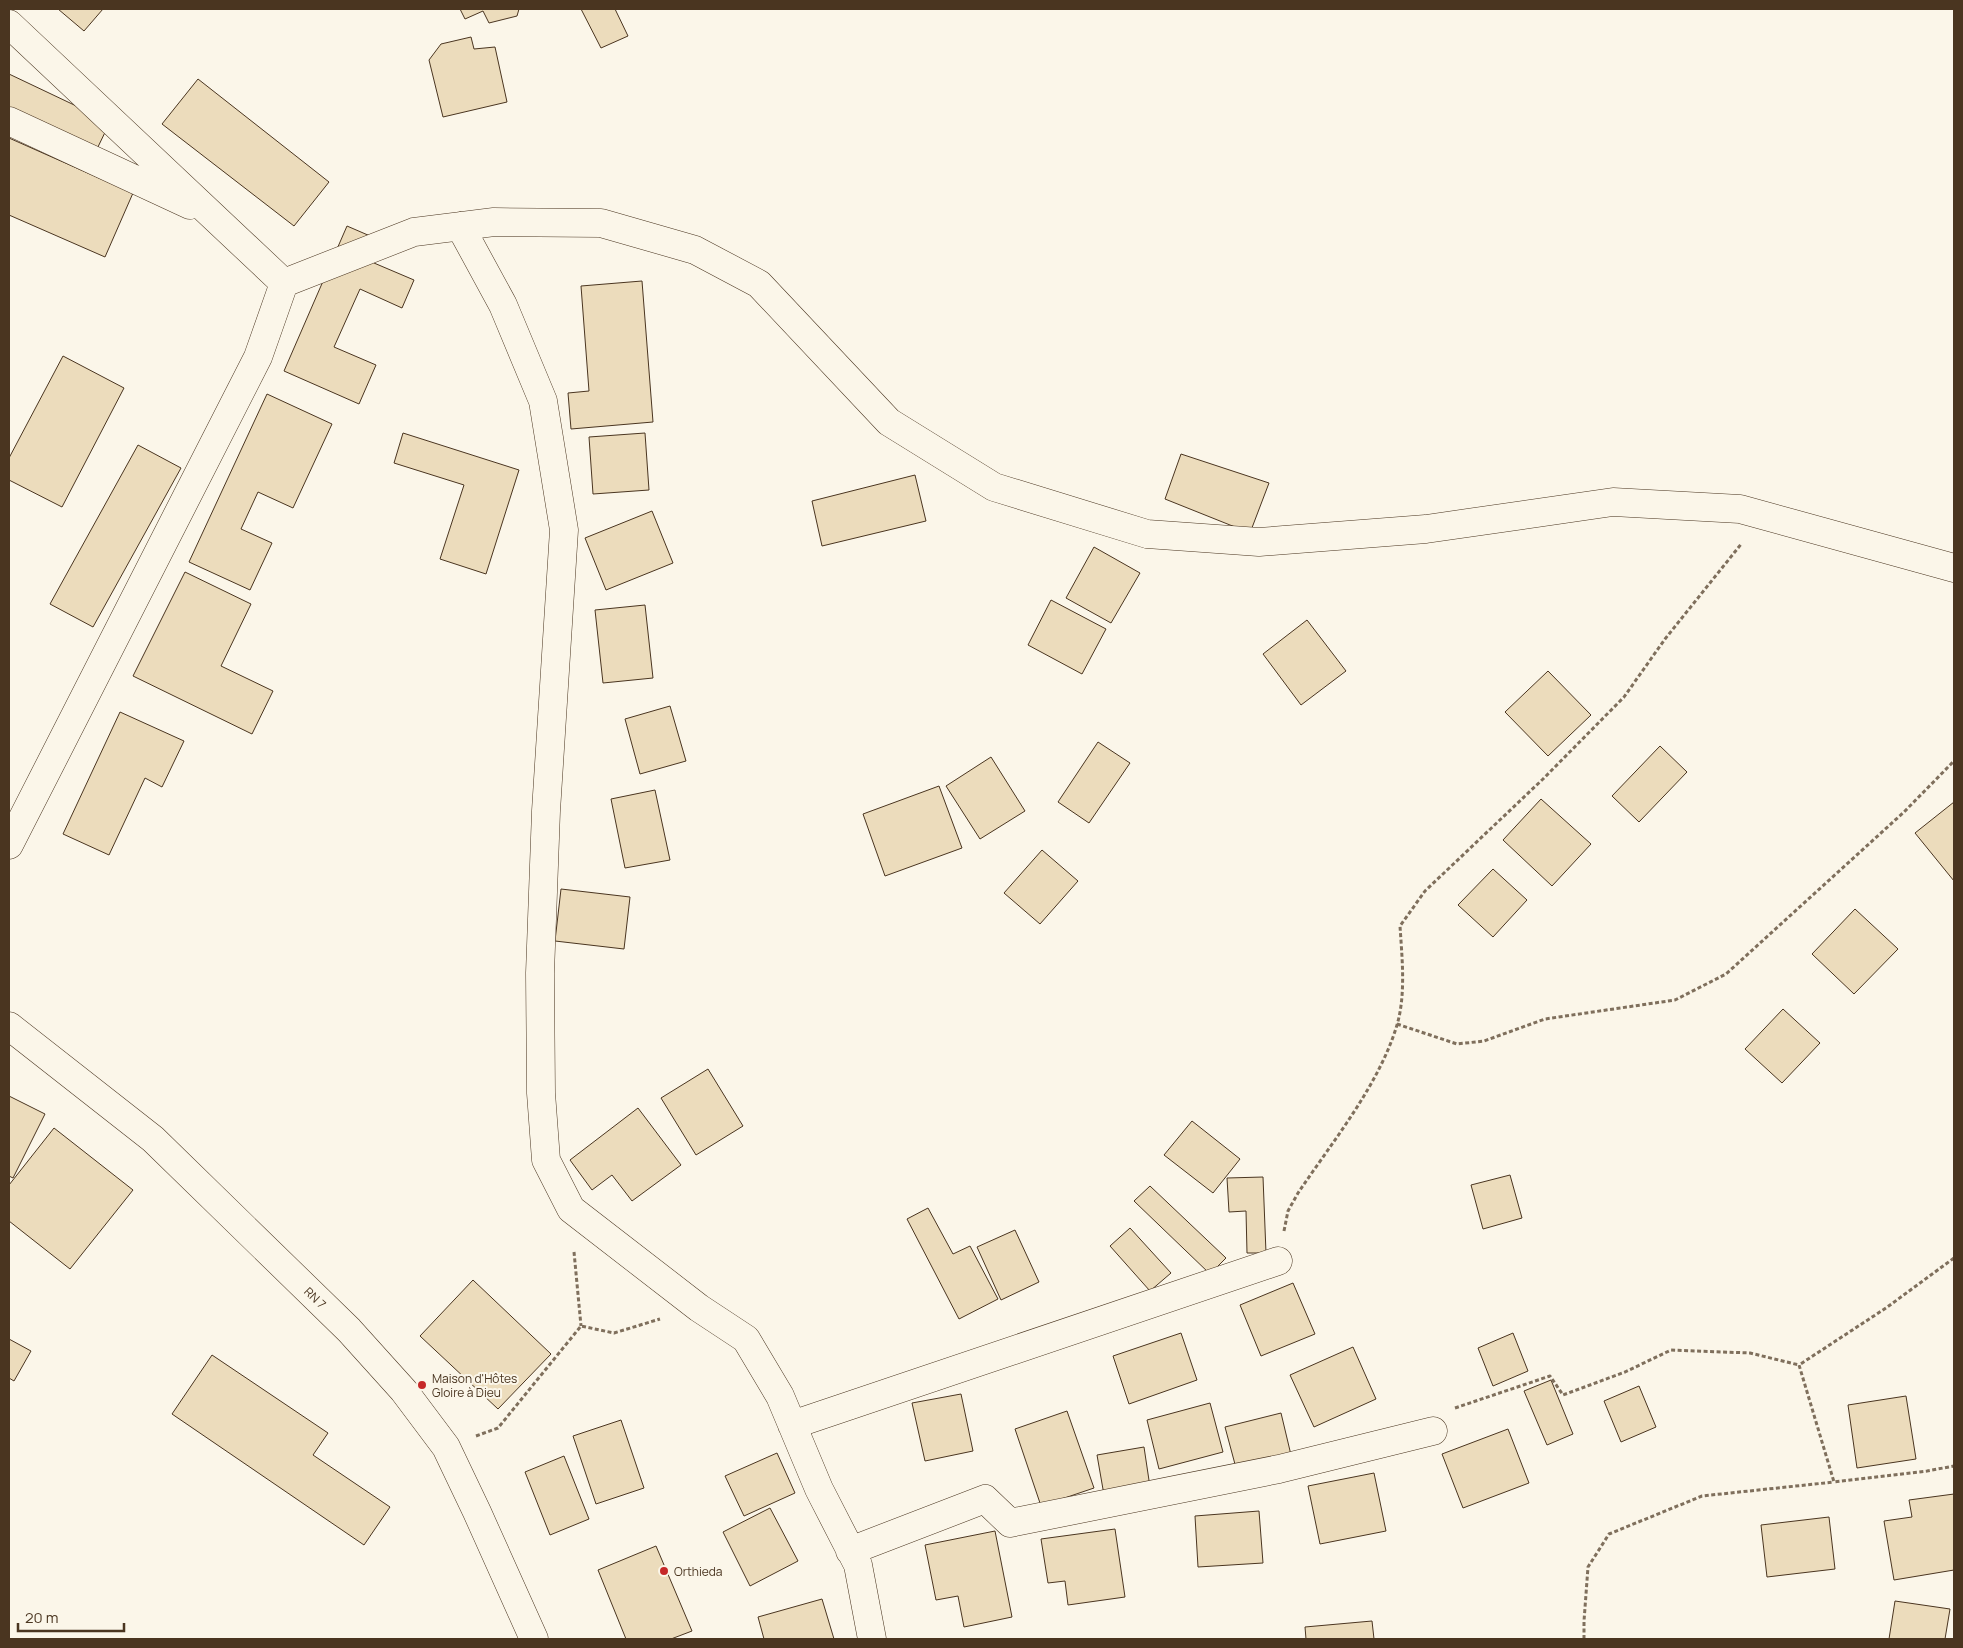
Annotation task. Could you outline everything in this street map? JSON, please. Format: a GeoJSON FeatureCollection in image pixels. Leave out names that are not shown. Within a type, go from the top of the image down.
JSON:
{"type":"FeatureCollection","features":[{"type":"Feature","properties":{"kind":"street"},"geometry":{"type":"LineString","coordinates":[[9,24],[284,283]]}},
{"type":"Feature","properties":{"kind":"street"},"geometry":{"type":"LineString","coordinates":[[9,121],[212,215]]}},
{"type":"Feature","properties":{"kind":"street"},"geometry":{"type":"LineString","coordinates":[[9,845],[258,357],[284,283],[414,232],[494,222],[601,223],[694,250],[759,284],[889,422],[994,487],[1147,534],[1259,542],[1426,529],[1613,502],[1740,509],[1954,568]]}},
{"type":"Feature","properties":{"kind":"street"},"geometry":{"type":"LineString","coordinates":[[460,226],[504,305],[543,401],[564,530],[546,811],[540,973],[541,1093],[546,1160],[571,1209],[699,1308],[746,1339],[780,1396],[819,1489],[858,1565],[872,1639]]}},
{"type":"Feature","properties":{"kind":"street","name":"RN 7"},"geometry":{"type":"LineString","coordinates":[[9,1026],[153,1139],[349,1330],[398,1385],[446,1447],[534,1639]]}},
{"type":"Feature","properties":{"kind":"street"},"geometry":{"type":"LineString","coordinates":[[792,1425],[1278,1260]]}},
{"type":"Feature","properties":{"kind":"street"},"geometry":{"type":"LineString","coordinates":[[850,1551],[985,1498],[1010,1523],[1279,1469],[1433,1431]]}},
{"type":"Feature","properties":{"kind":"path"},"geometry":{"type":"LineString","coordinates":[[1278,1260],[1288,1211],[1298,1193],[1375,1079],[1397,1024],[1404,975],[1400,926],[1425,891],[1544,779],[1624,697],[1664,640],[1764,515]]}},
{"type":"Feature","properties":{"kind":"path"},"geometry":{"type":"LineString","coordinates":[[1397,1024],[1457,1044],[1484,1041],[1545,1019],[1675,1000],[1726,974],[1904,812],[1954,760]]}},
{"type":"Feature","properties":{"kind":"path"},"geometry":{"type":"LineString","coordinates":[[446,1447],[498,1428],[580,1326],[571,1209]]}},
{"type":"Feature","properties":{"kind":"path"},"geometry":{"type":"LineString","coordinates":[[1433,1431],[1432,1416],[1550,1376],[1563,1395],[1625,1372],[1671,1350],[1750,1353],[1799,1365],[1886,1308],[1954,1258]]}},
{"type":"Feature","properties":{"kind":"path"},"geometry":{"type":"LineString","coordinates":[[580,1326],[614,1333],[699,1308]]}},
{"type":"Feature","properties":{"kind":"path"},"geometry":{"type":"LineString","coordinates":[[1799,1365],[1834,1482]]}},
{"type":"Feature","properties":{"kind":"path"},"geometry":{"type":"LineString","coordinates":[[1584,1639],[1588,1567],[1609,1534],[1702,1496],[1834,1482],[1954,1466]]}},
{"type":"Feature","properties":{"kind":"building"},"geometry":{"type":"Polygon","coordinates":[[[58,9],[103,9],[84,31],[58,9]]]}},
{"type":"Feature","properties":{"kind":"building"},"geometry":{"type":"Polygon","coordinates":[[[460,9],[519,9],[517,16],[489,23],[483,11],[465,19],[460,9]]]}},
{"type":"Feature","properties":{"kind":"building"},"geometry":{"type":"Polygon","coordinates":[[[581,9],[615,9],[628,36],[601,48],[581,9]]]}},
{"type":"Feature","properties":{"kind":"building"},"geometry":{"type":"Polygon","coordinates":[[[471,37],[474,49],[495,47],[507,102],[443,117],[429,60],[441,44],[471,37]]]}},
{"type":"Feature","properties":{"kind":"building"},"geometry":{"type":"Polygon","coordinates":[[[9,74],[110,122],[96,151],[9,110],[9,74]]]}},
{"type":"Feature","properties":{"kind":"building"},"geometry":{"type":"Polygon","coordinates":[[[198,79],[329,182],[294,226],[162,124],[198,79]]]}},
{"type":"Feature","properties":{"kind":"building"},"geometry":{"type":"Polygon","coordinates":[[[9,138],[133,193],[105,257],[9,215],[9,138]]]}},
{"type":"Feature","properties":{"kind":"building"},"geometry":{"type":"Polygon","coordinates":[[[347,226],[384,242],[374,263],[414,280],[402,308],[360,289],[334,347],[376,365],[359,404],[284,371],[347,226]]]}},
{"type":"Feature","properties":{"kind":"building"},"geometry":{"type":"Polygon","coordinates":[[[642,281],[653,422],[571,429],[568,393],[589,391],[581,286],[642,281]]]}},
{"type":"Feature","properties":{"kind":"building"},"geometry":{"type":"Polygon","coordinates":[[[63,356],[124,388],[62,507],[9,480],[9,458],[63,356]]]}},
{"type":"Feature","properties":{"kind":"building"},"geometry":{"type":"Polygon","coordinates":[[[267,394],[332,424],[293,508],[258,492],[241,529],[272,543],[250,590],[189,562],[267,394]]]}},
{"type":"Feature","properties":{"kind":"building"},"geometry":{"type":"Polygon","coordinates":[[[403,433],[519,470],[486,574],[440,559],[464,485],[394,463],[403,433]]]}},
{"type":"Feature","properties":{"kind":"building"},"geometry":{"type":"Polygon","coordinates":[[[645,433],[649,490],[593,494],[589,437],[645,433]]]}},
{"type":"Feature","properties":{"kind":"building"},"geometry":{"type":"Polygon","coordinates":[[[138,445],[181,468],[93,627],[50,604],[138,445]]]}},
{"type":"Feature","properties":{"kind":"building"},"geometry":{"type":"Polygon","coordinates":[[[1181,454],[1269,483],[1250,533],[1165,499],[1181,454]]]}},
{"type":"Feature","properties":{"kind":"building"},"geometry":{"type":"Polygon","coordinates":[[[915,475],[926,521],[822,546],[812,501],[915,475]]]}},
{"type":"Feature","properties":{"kind":"building"},"geometry":{"type":"Polygon","coordinates":[[[652,511],[673,563],[606,590],[585,538],[652,511]]]}},
{"type":"Feature","properties":{"kind":"building"},"geometry":{"type":"Polygon","coordinates":[[[1094,547],[1140,573],[1111,623],[1066,598],[1094,547]]]}},
{"type":"Feature","properties":{"kind":"building"},"geometry":{"type":"Polygon","coordinates":[[[185,572],[251,604],[221,666],[273,691],[252,734],[133,676],[185,572]]]}},
{"type":"Feature","properties":{"kind":"building"},"geometry":{"type":"Polygon","coordinates":[[[1051,600],[1106,629],[1082,674],[1028,645],[1051,600]]]}},
{"type":"Feature","properties":{"kind":"building"},"geometry":{"type":"Polygon","coordinates":[[[645,605],[653,678],[603,683],[595,610],[645,605]]]}},
{"type":"Feature","properties":{"kind":"building"},"geometry":{"type":"Polygon","coordinates":[[[1307,620],[1346,671],[1301,705],[1263,654],[1307,620]]]}},
{"type":"Feature","properties":{"kind":"building"},"geometry":{"type":"Polygon","coordinates":[[[1548,671],[1591,715],[1548,756],[1505,712],[1548,671]]]}},
{"type":"Feature","properties":{"kind":"building"},"geometry":{"type":"Polygon","coordinates":[[[670,706],[686,761],[640,774],[625,719],[670,706]]]}},
{"type":"Feature","properties":{"kind":"building"},"geometry":{"type":"Polygon","coordinates":[[[120,712],[184,741],[162,787],[145,778],[109,855],[63,834],[120,712]]]}},
{"type":"Feature","properties":{"kind":"building"},"geometry":{"type":"Polygon","coordinates":[[[1098,742],[1130,763],[1089,823],[1058,802],[1098,742]]]}},
{"type":"Feature","properties":{"kind":"building"},"geometry":{"type":"Polygon","coordinates":[[[1660,746],[1687,772],[1639,822],[1612,796],[1660,746]]]}},
{"type":"Feature","properties":{"kind":"building"},"geometry":{"type":"Polygon","coordinates":[[[991,757],[1025,811],[980,839],[946,786],[991,757]]]}},
{"type":"Feature","properties":{"kind":"building"},"geometry":{"type":"Polygon","coordinates":[[[939,786],[962,848],[885,876],[863,814],[939,786]]]}},
{"type":"Feature","properties":{"kind":"building"},"geometry":{"type":"Polygon","coordinates":[[[655,790],[670,860],[625,868],[611,799],[655,790]]]}},
{"type":"Feature","properties":{"kind":"building"},"geometry":{"type":"Polygon","coordinates":[[[1541,799],[1591,844],[1552,886],[1503,840],[1541,799]]]}},
{"type":"Feature","properties":{"kind":"building"},"geometry":{"type":"Polygon","coordinates":[[[1954,802],[1954,881],[1915,833],[1954,802]]]}},
{"type":"Feature","properties":{"kind":"building"},"geometry":{"type":"Polygon","coordinates":[[[1042,850],[1078,881],[1040,924],[1004,893],[1042,850]]]}},
{"type":"Feature","properties":{"kind":"building"},"geometry":{"type":"Polygon","coordinates":[[[1493,869],[1527,900],[1493,937],[1458,905],[1493,869]]]}},
{"type":"Feature","properties":{"kind":"building"},"geometry":{"type":"Polygon","coordinates":[[[561,889],[630,897],[624,949],[555,941],[561,889]]]}},
{"type":"Feature","properties":{"kind":"building"},"geometry":{"type":"Polygon","coordinates":[[[1855,909],[1898,949],[1854,994],[1812,954],[1855,909]]]}},
{"type":"Feature","properties":{"kind":"building"},"geometry":{"type":"Polygon","coordinates":[[[1783,1009],[1820,1043],[1782,1083],[1745,1049],[1783,1009]]]}},
{"type":"Feature","properties":{"kind":"building"},"geometry":{"type":"Polygon","coordinates":[[[708,1069],[743,1126],[696,1155],[661,1098],[708,1069]]]}},
{"type":"Feature","properties":{"kind":"building"},"geometry":{"type":"Polygon","coordinates":[[[9,1096],[45,1114],[13,1178],[9,1176],[9,1096]]]}},
{"type":"Feature","properties":{"kind":"building"},"geometry":{"type":"Polygon","coordinates":[[[638,1108],[681,1165],[632,1201],[612,1175],[592,1190],[570,1160],[638,1108]]]}},
{"type":"Feature","properties":{"kind":"building"},"geometry":{"type":"Polygon","coordinates":[[[1192,1121],[1240,1159],[1213,1193],[1164,1155],[1192,1121]]]}},
{"type":"Feature","properties":{"kind":"building"},"geometry":{"type":"Polygon","coordinates":[[[54,1128],[133,1190],[70,1269],[9,1221],[9,1185],[54,1128]]]}},
{"type":"Feature","properties":{"kind":"building"},"geometry":{"type":"Polygon","coordinates":[[[1510,1175],[1522,1218],[1483,1229],[1471,1185],[1510,1175]]]}},
{"type":"Feature","properties":{"kind":"building"},"geometry":{"type":"Polygon","coordinates":[[[1263,1177],[1266,1253],[1247,1253],[1246,1211],[1229,1212],[1227,1178],[1263,1177]]]}},
{"type":"Feature","properties":{"kind":"building"},"geometry":{"type":"Polygon","coordinates":[[[1150,1186],[1226,1258],[1210,1274],[1134,1201],[1150,1186]]]}},
{"type":"Feature","properties":{"kind":"building"},"geometry":{"type":"Polygon","coordinates":[[[928,1208],[953,1254],[970,1246],[998,1299],[959,1319],[907,1219],[928,1208]]]}},
{"type":"Feature","properties":{"kind":"building"},"geometry":{"type":"Polygon","coordinates":[[[1130,1228],[1171,1273],[1150,1291],[1110,1246],[1130,1228]]]}},
{"type":"Feature","properties":{"kind":"building"},"geometry":{"type":"Polygon","coordinates":[[[1015,1230],[1039,1282],[1001,1300],[977,1247],[1015,1230]]]}},
{"type":"Feature","properties":{"kind":"building"},"geometry":{"type":"Polygon","coordinates":[[[473,1280],[551,1354],[498,1409],[420,1336],[473,1280]]]}},
{"type":"Feature","properties":{"kind":"building"},"geometry":{"type":"Polygon","coordinates":[[[1293,1283],[1315,1334],[1261,1356],[1240,1305],[1293,1283]]]}},
{"type":"Feature","properties":{"kind":"building"},"geometry":{"type":"Polygon","coordinates":[[[1181,1333],[1197,1380],[1129,1404],[1113,1356],[1181,1333]]]}},
{"type":"Feature","properties":{"kind":"building"},"geometry":{"type":"Polygon","coordinates":[[[1513,1333],[1528,1371],[1493,1386],[1478,1348],[1513,1333]]]}},
{"type":"Feature","properties":{"kind":"building"},"geometry":{"type":"Polygon","coordinates":[[[9,1339],[31,1351],[14,1381],[9,1378],[9,1339]]]}},
{"type":"Feature","properties":{"kind":"building"},"geometry":{"type":"Polygon","coordinates":[[[1353,1347],[1376,1399],[1314,1427],[1290,1375],[1353,1347]]]}},
{"type":"Feature","properties":{"kind":"building"},"geometry":{"type":"Polygon","coordinates":[[[212,1355],[328,1433],[313,1455],[390,1507],[364,1545],[172,1414],[212,1355]]]}},
{"type":"Feature","properties":{"kind":"building"},"geometry":{"type":"Polygon","coordinates":[[[1551,1380],[1573,1434],[1547,1445],[1524,1391],[1551,1380]]]}},
{"type":"Feature","properties":{"kind":"building"},"geometry":{"type":"Polygon","coordinates":[[[1639,1386],[1656,1427],[1621,1442],[1604,1401],[1639,1386]]]}},
{"type":"Feature","properties":{"kind":"building"},"geometry":{"type":"Polygon","coordinates":[[[961,1394],[973,1451],[925,1461],[912,1403],[961,1394]]]}},
{"type":"Feature","properties":{"kind":"building"},"geometry":{"type":"Polygon","coordinates":[[[1906,1396],[1916,1459],[1857,1468],[1848,1405],[1906,1396]]]}},
{"type":"Feature","properties":{"kind":"building"},"geometry":{"type":"Polygon","coordinates":[[[1210,1403],[1223,1452],[1159,1469],[1147,1420],[1210,1403]]]}},
{"type":"Feature","properties":{"kind":"building"},"geometry":{"type":"Polygon","coordinates":[[[1067,1411],[1094,1488],[1041,1506],[1015,1429],[1067,1411]]]}},
{"type":"Feature","properties":{"kind":"building"},"geometry":{"type":"Polygon","coordinates":[[[1281,1413],[1291,1455],[1236,1468],[1225,1427],[1281,1413]]]}},
{"type":"Feature","properties":{"kind":"building"},"geometry":{"type":"Polygon","coordinates":[[[621,1420],[644,1488],[596,1504],[573,1436],[621,1420]]]}},
{"type":"Feature","properties":{"kind":"building"},"geometry":{"type":"Polygon","coordinates":[[[1508,1429],[1529,1483],[1463,1508],[1442,1454],[1508,1429]]]}},
{"type":"Feature","properties":{"kind":"building"},"geometry":{"type":"Polygon","coordinates":[[[1144,1447],[1150,1487],[1104,1495],[1097,1455],[1144,1447]]]}},
{"type":"Feature","properties":{"kind":"building"},"geometry":{"type":"Polygon","coordinates":[[[777,1453],[795,1493],[744,1516],[725,1476],[777,1453]]]}},
{"type":"Feature","properties":{"kind":"building"},"geometry":{"type":"Polygon","coordinates":[[[564,1456],[589,1519],[550,1535],[525,1472],[564,1456]]]}},
{"type":"Feature","properties":{"kind":"building"},"geometry":{"type":"Polygon","coordinates":[[[1374,1473],[1386,1531],[1320,1544],[1308,1486],[1374,1473]]]}},
{"type":"Feature","properties":{"kind":"building"},"geometry":{"type":"Polygon","coordinates":[[[1954,1494],[1954,1570],[1894,1580],[1884,1521],[1912,1517],[1909,1500],[1954,1494]]]}},
{"type":"Feature","properties":{"kind":"building"},"geometry":{"type":"Polygon","coordinates":[[[770,1508],[798,1561],[750,1586],[723,1532],[770,1508]]]}},
{"type":"Feature","properties":{"kind":"building"},"geometry":{"type":"Polygon","coordinates":[[[1259,1511],[1263,1563],[1198,1567],[1195,1516],[1259,1511]]]}},
{"type":"Feature","properties":{"kind":"building"},"geometry":{"type":"Polygon","coordinates":[[[1829,1517],[1835,1569],[1767,1577],[1761,1525],[1829,1517]]]}},
{"type":"Feature","properties":{"kind":"building"},"geometry":{"type":"Polygon","coordinates":[[[1115,1529],[1125,1597],[1068,1605],[1065,1581],[1048,1583],[1041,1539],[1115,1529]]]}},
{"type":"Feature","properties":{"kind":"building"},"geometry":{"type":"Polygon","coordinates":[[[995,1531],[1012,1617],[964,1627],[958,1596],[936,1600],[925,1545],[995,1531]]]}},
{"type":"Feature","properties":{"kind":"building"},"geometry":{"type":"Polygon","coordinates":[[[656,1546],[692,1631],[671,1639],[626,1639],[598,1570],[656,1546]]]}},
{"type":"Feature","properties":{"kind":"building"},"geometry":{"type":"Polygon","coordinates":[[[822,1599],[834,1639],[764,1639],[758,1617],[822,1599]]]}},
{"type":"Feature","properties":{"kind":"building"},"geometry":{"type":"Polygon","coordinates":[[[1895,1601],[1950,1609],[1945,1639],[1889,1639],[1895,1601]]]}},
{"type":"Feature","properties":{"kind":"building"},"geometry":{"type":"Polygon","coordinates":[[[1372,1621],[1374,1639],[1306,1639],[1305,1627],[1372,1621]]]}},
{"type":"Feature","properties":{"kind":"place","name":"Maison d'Hôtes Gloire à Dieu"},"geometry":{"type":"Point","coordinates":[422,1385]}},
{"type":"Feature","properties":{"kind":"place","name":"Orthieda"},"geometry":{"type":"Point","coordinates":[664,1571]}}]}
